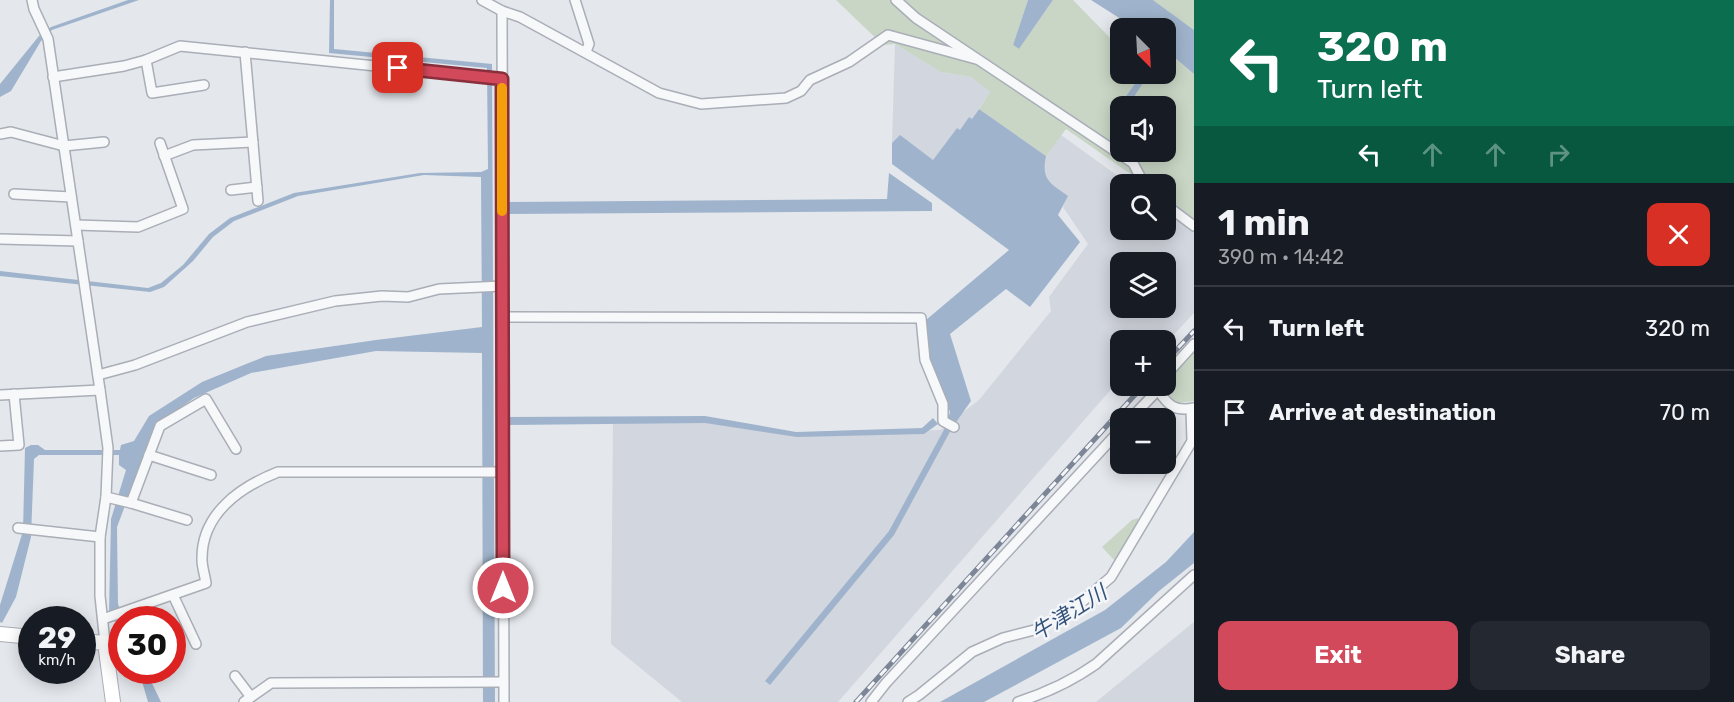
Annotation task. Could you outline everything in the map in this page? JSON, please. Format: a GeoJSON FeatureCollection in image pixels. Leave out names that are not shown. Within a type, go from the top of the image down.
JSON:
{"type":"FeatureCollection","features":[{"type":"Feature","properties":{"kind":"street"},"geometry":{"type":"LineString","coordinates":[[32,0],[48,39],[108,448],[106,497],[100,537],[100,596],[113,702]]}},
{"type":"Feature","properties":{"kind":"street"},"geometry":{"type":"LineString","coordinates":[[482,0],[502,11],[520,17],[659,93],[701,104],[786,98],[801,91],[810,80],[849,62],[888,35],[976,59]]}},
{"type":"Feature","properties":{"kind":"street"},"geometry":{"type":"LineString","coordinates":[[575,0],[589,44],[586,52]]}},
{"type":"Feature","properties":{"kind":"street"},"geometry":{"type":"LineString","coordinates":[[896,0],[916,18],[1133,163],[1139,174]]}},
{"type":"Feature","properties":{"kind":"street"},"geometry":{"type":"LineString","coordinates":[[502,11],[494,78],[503,286],[504,702]]}},
{"type":"Feature","properties":{"kind":"street"},"geometry":{"type":"LineString","coordinates":[[53,77],[124,66],[180,46],[494,78]]}},
{"type":"Feature","properties":{"kind":"street"},"geometry":{"type":"LineString","coordinates":[[245,52],[258,201]]}},
{"type":"Feature","properties":{"kind":"street"},"geometry":{"type":"LineString","coordinates":[[146,60],[152,93],[204,86]]}},
{"type":"Feature","properties":{"kind":"street"},"geometry":{"type":"LineString","coordinates":[[0,134],[11,132],[64,146],[104,142]]}},
{"type":"Feature","properties":{"kind":"street"},"geometry":{"type":"LineString","coordinates":[[164,156],[193,145],[253,142]]}},
{"type":"Feature","properties":{"kind":"street"},"geometry":{"type":"LineString","coordinates":[[76,225],[138,227],[183,209],[160,143]]}},
{"type":"Feature","properties":{"kind":"street"},"geometry":{"type":"LineString","coordinates":[[231,190],[257,187]]}},
{"type":"Feature","properties":{"kind":"street"},"geometry":{"type":"LineString","coordinates":[[14,194],[71,197]]}},
{"type":"Feature","properties":{"kind":"street"},"geometry":{"type":"LineString","coordinates":[[1176,212],[1194,226]]}},
{"type":"Feature","properties":{"kind":"street"},"geometry":{"type":"LineString","coordinates":[[0,239],[78,241]]}},
{"type":"Feature","properties":{"kind":"street"},"geometry":{"type":"LineString","coordinates":[[98,375],[135,365],[247,322],[335,301],[382,296],[408,297],[439,289],[503,286]]}},
{"type":"Feature","properties":{"kind":"street"},"geometry":{"type":"LineString","coordinates":[[503,317],[921,318],[925,360],[943,404],[943,421],[954,427]]}},
{"type":"Feature","properties":{"kind":"street"},"geometry":{"type":"LineString","coordinates":[[1176,364],[1194,344]]}},
{"type":"Feature","properties":{"kind":"street"},"geometry":{"type":"LineString","coordinates":[[0,395],[100,390]]}},
{"type":"Feature","properties":{"kind":"street"},"geometry":{"type":"LineString","coordinates":[[0,446],[19,445],[14,394]]}},
{"type":"Feature","properties":{"kind":"street"},"geometry":{"type":"LineString","coordinates":[[1140,408],[1152,396]]}},
{"type":"Feature","properties":{"kind":"street"},"geometry":{"type":"LineString","coordinates":[[908,702],[972,652],[1003,638],[1038,628],[1066,613],[1111,577],[1192,441],[1193,408],[1179,410],[1167,404],[1163,396]]}},
{"type":"Feature","properties":{"kind":"street"},"geometry":{"type":"LineString","coordinates":[[131,503],[160,426],[206,399],[236,449]]}},
{"type":"Feature","properties":{"kind":"street"},"geometry":{"type":"LineString","coordinates":[[871,702],[894,674],[1110,441]]}},
{"type":"Feature","properties":{"kind":"street"},"geometry":{"type":"LineString","coordinates":[[149,455],[211,475]]}},
{"type":"Feature","properties":{"kind":"street"},"geometry":{"type":"LineString","coordinates":[[103,619],[206,583],[202,559],[206,534],[221,507],[236,493],[256,480],[278,472],[503,472]]}},
{"type":"Feature","properties":{"kind":"street"},"geometry":{"type":"LineString","coordinates":[[106,497],[187,520]]}},
{"type":"Feature","properties":{"kind":"street"},"geometry":{"type":"LineString","coordinates":[[18,528],[100,537]]}},
{"type":"Feature","properties":{"kind":"street"},"geometry":{"type":"LineString","coordinates":[[1018,702],[1058,687],[1096,664],[1194,575]]}},
{"type":"Feature","properties":{"kind":"street"},"geometry":{"type":"LineString","coordinates":[[173,595],[196,644]]}},
{"type":"Feature","properties":{"kind":"street"},"geometry":{"type":"LineString","coordinates":[[0,634],[18,636]]}},
{"type":"Feature","properties":{"kind":"street"},"geometry":{"type":"LineString","coordinates":[[96,642],[105,643]]}},
{"type":"Feature","properties":{"kind":"street"},"geometry":{"type":"LineString","coordinates":[[236,676],[248,699],[271,683],[504,682]]}},
{"type":"Feature","properties":{"kind":"shaded area"},"geometry":{"type":"Polygon","coordinates":[[[895,44],[941,72],[971,77],[990,92],[972,119],[969,117],[960,130],[957,128],[933,160],[900,136],[892,143],[895,44]]]}},
{"type":"Feature","properties":{"kind":"shaded area"},"geometry":{"type":"Polygon","coordinates":[[[1061,135],[1115,174],[1110,174],[1110,240],[1176,240],[1176,218],[1194,232],[1194,313],[1176,332],[1176,330],[1110,330],[1110,390],[838,702],[682,702],[611,644],[613,424],[615,420],[707,421],[798,434],[940,430],[979,400],[1051,311],[1049,297],[1088,244],[1063,207],[1067,196],[1050,184],[1043,170],[1046,156],[1061,135]]]}},
{"type":"Feature","properties":{"kind":"shaded area"},"geometry":{"type":"Polygon","coordinates":[[[1194,622],[1194,702],[1096,702],[1189,626],[1194,622]]]}},
{"type":"Feature","properties":{"kind":"green space"},"geometry":{"type":"Polygon","coordinates":[[[836,0],[1028,0],[1013,45],[1019,49],[1053,0],[1073,0],[1110,38],[1110,84],[1135,84],[1126,96],[1110,96],[1110,160],[1066,129],[1046,156],[979,109],[990,92],[971,77],[941,72],[895,44],[883,45],[836,0]]]}},
{"type":"Feature","properties":{"kind":"green space"},"geometry":{"type":"Polygon","coordinates":[[[1153,0],[1194,0],[1194,30],[1153,0]]]}},
{"type":"Feature","properties":{"kind":"green space"},"geometry":{"type":"Polygon","coordinates":[[[1176,59],[1194,74],[1194,219],[1176,206],[1176,174],[1131,174],[1113,162],[1176,162],[1176,96],[1135,96],[1142,84],[1176,84],[1176,59]]]}},
{"type":"Feature","properties":{"kind":"green space"},"geometry":{"type":"Polygon","coordinates":[[[1194,352],[1194,401],[1176,403],[1170,396],[1176,396],[1176,372],[1194,352]]]}},
{"type":"Feature","properties":{"kind":"green space"},"geometry":{"type":"Polygon","coordinates":[[[1138,518],[1139,522],[1116,562],[1102,547],[1132,520],[1138,518]]]}},
{"type":"Feature","properties":{"kind":"water"},"geometry":{"type":"Polygon","coordinates":[[[128,0],[139,0],[52,30],[41,41],[11,91],[0,97],[0,84],[39,36],[51,27],[128,0]]]}},
{"type":"Feature","properties":{"kind":"water"},"geometry":{"type":"Polygon","coordinates":[[[330,0],[334,0],[334,49],[492,64],[495,702],[483,702],[482,353],[376,351],[251,373],[194,398],[155,426],[117,527],[119,606],[109,606],[111,519],[126,470],[119,465],[119,455],[39,455],[34,459],[31,537],[16,597],[2,623],[0,622],[0,605],[23,531],[25,448],[38,445],[45,450],[120,450],[121,445],[134,441],[149,416],[202,382],[266,356],[482,327],[481,177],[424,175],[298,196],[234,221],[213,237],[193,261],[164,287],[150,292],[0,276],[0,271],[148,288],[161,283],[183,265],[209,234],[230,218],[294,193],[420,173],[481,172],[488,169],[487,68],[329,53],[330,0]]]}},
{"type":"Feature","properties":{"kind":"water"},"geometry":{"type":"Polygon","coordinates":[[[1028,0],[1053,0],[1019,49],[1013,45],[1028,0]]]}},
{"type":"Feature","properties":{"kind":"water"},"geometry":{"type":"Polygon","coordinates":[[[1091,0],[1153,0],[1194,30],[1194,74],[1176,59],[1176,18],[1119,18],[1091,0]]]}},
{"type":"Feature","properties":{"kind":"water"},"geometry":{"type":"Polygon","coordinates":[[[1135,84],[1142,84],[1135,96],[1126,96],[1135,84]]]}},
{"type":"Feature","properties":{"kind":"water"},"geometry":{"type":"Polygon","coordinates":[[[979,109],[1046,156],[1045,171],[1048,180],[1068,196],[1058,215],[1080,242],[1030,307],[1006,289],[950,334],[971,401],[952,428],[894,535],[770,685],[765,681],[889,531],[946,426],[950,412],[929,359],[926,320],[1009,250],[892,164],[892,143],[900,135],[933,160],[957,128],[960,130],[969,117],[972,119],[979,109]]]}},
{"type":"Feature","properties":{"kind":"water"},"geometry":{"type":"Polygon","coordinates":[[[889,173],[932,203],[932,211],[509,214],[509,202],[887,199],[889,173]]]}},
{"type":"Feature","properties":{"kind":"water"},"geometry":{"type":"Polygon","coordinates":[[[705,416],[796,432],[922,428],[933,418],[938,424],[924,434],[797,437],[705,423],[507,425],[506,417],[705,416]]]}},
{"type":"Feature","properties":{"kind":"water"},"geometry":{"type":"Polygon","coordinates":[[[1194,532],[1194,563],[1159,591],[1121,628],[984,702],[940,702],[1105,610],[1166,562],[1194,532]]]}},
{"type":"Feature","properties":{"kind":"water"},"geometry":{"type":"Polygon","coordinates":[[[143,684],[152,684],[161,702],[148,702],[143,684]]]}},
{"type":"Feature","properties":{"kind":"railway"},"geometry":{"type":"LineString","coordinates":[[1176,350],[1194,331]]}},
{"type":"Feature","properties":{"kind":"railway"},"geometry":{"type":"LineString","coordinates":[[856,702],[1134,396]]}},
{"type":"Feature","properties":{"kind":"slow traffic"},"geometry":{"type":"LineString","coordinates":[[502,88],[502,211]]}},
{"type":"Feature","properties":{"kind":"route"},"geometry":{"type":"LineString","coordinates":[[398,68],[502,79],[503,588]]}},
{"type":"Feature","properties":{"kind":"water label","name":"牛津江川"},"geometry":{"type":"Point","coordinates":[1069,613]}}]}
